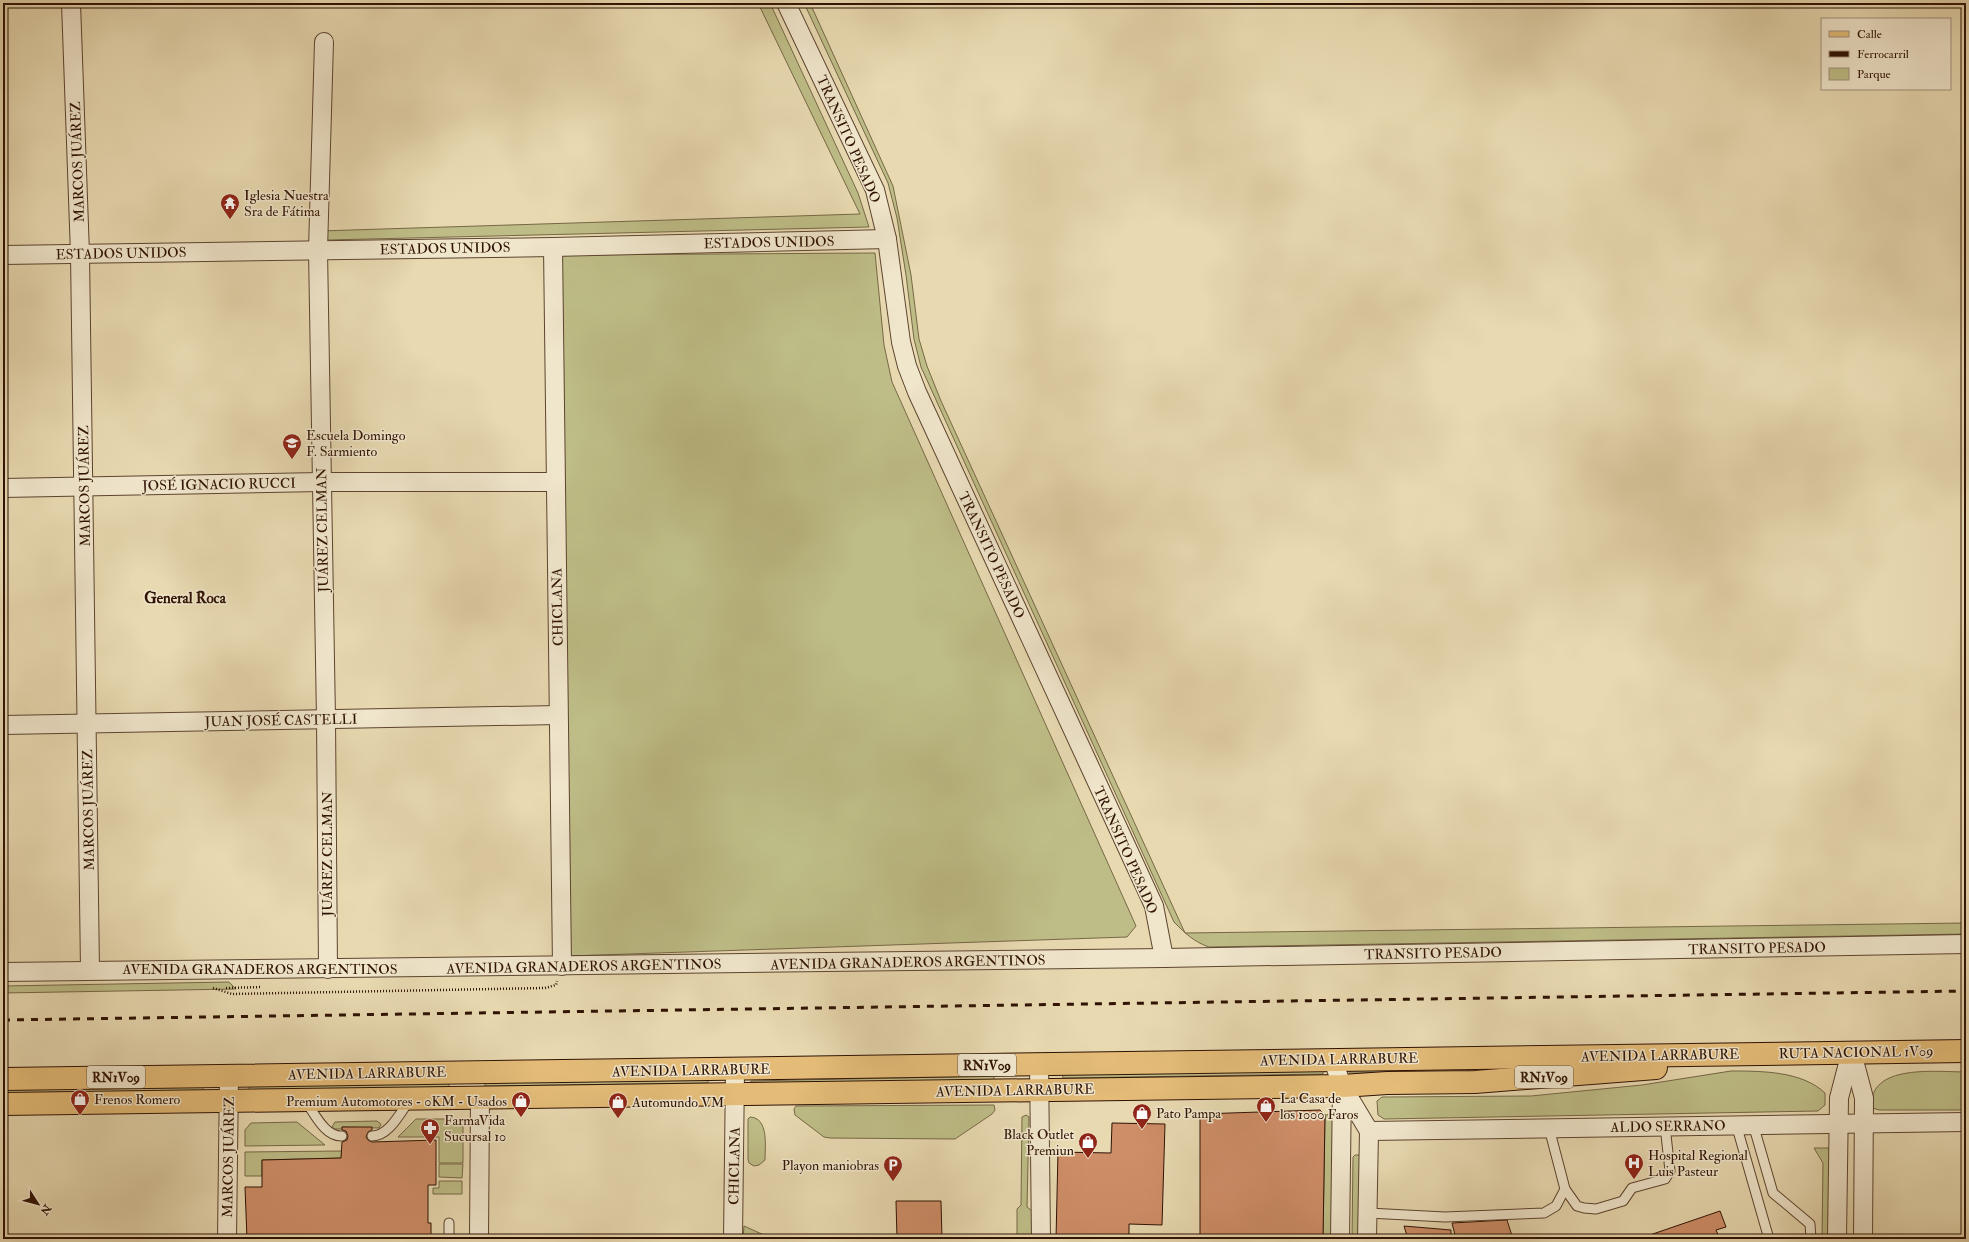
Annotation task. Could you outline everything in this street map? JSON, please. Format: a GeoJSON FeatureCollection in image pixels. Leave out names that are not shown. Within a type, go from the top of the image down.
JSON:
{"type":"FeatureCollection","features":[{"type":"Feature","properties":{"kind":"main road","name":"RUTA NACIONAL 1V09"},"geometry":{"type":"LineString","coordinates":[[1746,1054],[1966,1051]]}},
{"type":"Feature","properties":{"kind":"main road","name":"AVENIDA LARRABURE"},"geometry":{"type":"LineString","coordinates":[[3,1079],[229,1075],[735,1070],[1333,1060],[1361,1058],[1746,1054]]}},
{"type":"Feature","properties":{"kind":"main road","name":"AVENIDA LARRABURE"},"geometry":{"type":"LineString","coordinates":[[3,1104],[1342,1086],[1388,1083],[1475,1082],[1631,1070],[1687,1064],[1746,1054]]}},
{"type":"Feature","properties":{"kind":"street","name":"MARCOS JUÁREZ"},"geometry":{"type":"LineString","coordinates":[[71,3],[80,254],[88,724],[90,970]]}},
{"type":"Feature","properties":{"kind":"street","name":"TRANSITO PESADO"},"geometry":{"type":"LineString","coordinates":[[786,3],[875,190],[887,239],[901,342],[907,366],[917,392],[1154,906],[1164,958],[1966,944]]}},
{"type":"Feature","properties":{"kind":"street","name":"JUÁREZ CELMAN"},"geometry":{"type":"LineString","coordinates":[[324,42],[318,250],[326,719],[328,969]]}},
{"type":"Feature","properties":{"kind":"street","name":"ESTADOS UNIDOS"},"geometry":{"type":"LineString","coordinates":[[3,255],[553,247],[887,239]]}},
{"type":"Feature","properties":{"kind":"street","name":"CHICLANA"},"geometry":{"type":"LineString","coordinates":[[553,247],[562,966]]}},
{"type":"Feature","properties":{"kind":"street","name":"JOSÉ IGNACIO RUCCI"},"geometry":{"type":"LineString","coordinates":[[3,488],[321,482],[555,482]]}},
{"type":"Feature","properties":{"kind":"street","name":"JUAN JOSÉ CASTELLI"},"geometry":{"type":"LineString","coordinates":[[3,725],[558,715]]}},
{"type":"Feature","properties":{"kind":"street","name":"AVENIDA GRANADEROS ARGENTINOS"},"geometry":{"type":"LineString","coordinates":[[3,972],[1164,958]]}},
{"type":"Feature","properties":{"kind":"street"},"geometry":{"type":"LineString","coordinates":[[1838,1239],[1839,1098],[1851,1052]]}},
{"type":"Feature","properties":{"kind":"street"},"geometry":{"type":"LineString","coordinates":[[1851,1052],[1864,1098],[1863,1239]]}},
{"type":"Feature","properties":{"kind":"street"},"geometry":{"type":"LineString","coordinates":[[1333,1060],[1342,1086],[1369,1131],[1367,1239]]}},
{"type":"Feature","properties":{"kind":"street"},"geometry":{"type":"LineString","coordinates":[[1039,1064],[1040,1239]]}},
{"type":"Feature","properties":{"kind":"street","name":"CHICLANA"},"geometry":{"type":"LineString","coordinates":[[733,1239],[735,1070]]}},
{"type":"Feature","properties":{"kind":"street","name":"MARCOS JUÁREZ"},"geometry":{"type":"LineString","coordinates":[[227,1239],[229,1075]]}},
{"type":"Feature","properties":{"kind":"street"},"geometry":{"type":"LineString","coordinates":[[1340,1239],[1342,1086]]}},
{"type":"Feature","properties":{"kind":"street"},"geometry":{"type":"LineString","coordinates":[[479,1239],[480,1097]]}},
{"type":"Feature","properties":{"kind":"street","name":"ALDO SERRANO"},"geometry":{"type":"LineString","coordinates":[[1369,1131],[1745,1124],[1966,1122]]}},
{"type":"Feature","properties":{"kind":"lane"},"geometry":{"type":"LineString","coordinates":[[372,1136],[382,1134],[387,1130],[412,1098]]}},
{"type":"Feature","properties":{"kind":"lane"},"geometry":{"type":"LineString","coordinates":[[304,1099],[327,1131],[336,1136],[342,1136]]}},
{"type":"Feature","properties":{"kind":"lane"},"geometry":{"type":"LineString","coordinates":[[1745,1124],[1768,1239]]}},
{"type":"Feature","properties":{"kind":"lane"},"geometry":{"type":"LineString","coordinates":[[1745,1124],[1773,1193],[1810,1224],[1811,1239]]}},
{"type":"Feature","properties":{"kind":"lane"},"geometry":{"type":"LineString","coordinates":[[1549,1128],[1565,1189],[1577,1206],[1596,1209],[1622,1201],[1632,1188],[1665,1179],[1670,1171],[1666,1126]]}},
{"type":"Feature","properties":{"kind":"lane"},"geometry":{"type":"LineString","coordinates":[[1368,1213],[1446,1217],[1544,1214],[1556,1206],[1565,1189]]}},
{"type":"Feature","properties":{"kind":"lane"},"geometry":{"type":"LineString","coordinates":[[449,1223],[449,1239]]}},
{"type":"Feature","properties":{"kind":"path"},"geometry":{"type":"LineString","coordinates":[[214,988],[232,994],[545,988],[556,985],[557,981],[549,981]]}},
{"type":"Feature","properties":{"kind":"path"},"geometry":{"type":"LineString","coordinates":[[226,988],[266,987]]}},
{"type":"Feature","properties":{"kind":"green space"},"geometry":{"type":"Polygon","coordinates":[[[758,3],[770,3],[858,193],[869,227],[327,240],[319,231],[860,214],[758,3]]]}},
{"type":"Feature","properties":{"kind":"green space"},"geometry":{"type":"Polygon","coordinates":[[[804,3],[810,3],[893,186],[911,275],[919,339],[927,366],[941,401],[1185,932],[1174,922],[921,367],[914,339],[897,218],[888,183],[804,3]]]}},
{"type":"Feature","properties":{"kind":"green space"},"geometry":{"type":"Polygon","coordinates":[[[875,253],[884,345],[892,382],[1136,926],[1127,937],[569,956],[561,255],[875,253]]]}},
{"type":"Feature","properties":{"kind":"green space"},"geometry":{"type":"Polygon","coordinates":[[[1966,923],[1966,934],[1209,947],[1199,943],[1185,933],[1966,923]]]}},
{"type":"Feature","properties":{"kind":"green space"},"geometry":{"type":"Polygon","coordinates":[[[229,982],[236,989],[3,993],[3,986],[229,982]]]}},
{"type":"Feature","properties":{"kind":"green space"},"geometry":{"type":"Polygon","coordinates":[[[1469,1067],[1469,1072],[1349,1073],[1350,1069],[1469,1067]]]}},
{"type":"Feature","properties":{"kind":"green space"},"geometry":{"type":"Polygon","coordinates":[[[1323,1069],[1323,1074],[1063,1078],[1062,1073],[1323,1069]]]}},
{"type":"Feature","properties":{"kind":"green space"},"geometry":{"type":"Polygon","coordinates":[[[1731,1071],[1768,1072],[1793,1076],[1805,1080],[1825,1093],[1825,1105],[1818,1111],[1384,1119],[1378,1115],[1377,1101],[1382,1097],[1531,1096],[1642,1085],[1731,1071]]]}},
{"type":"Feature","properties":{"kind":"green space"},"geometry":{"type":"Polygon","coordinates":[[[1939,1071],[1966,1072],[1966,1110],[1879,1110],[1872,1108],[1873,1094],[1881,1083],[1892,1077],[1907,1073],[1939,1071]]]}},
{"type":"Feature","properties":{"kind":"green space"},"geometry":{"type":"Polygon","coordinates":[[[994,1076],[994,1081],[751,1086],[751,1081],[994,1076]]]}},
{"type":"Feature","properties":{"kind":"green space"},"geometry":{"type":"Polygon","coordinates":[[[708,1078],[708,1083],[485,1086],[485,1081],[708,1078]]]}},
{"type":"Feature","properties":{"kind":"green space"},"geometry":{"type":"Polygon","coordinates":[[[449,1082],[449,1087],[249,1090],[249,1085],[449,1082]]]}},
{"type":"Feature","properties":{"kind":"green space"},"geometry":{"type":"Polygon","coordinates":[[[203,1085],[203,1091],[3,1094],[3,1088],[203,1085]]]}},
{"type":"Feature","properties":{"kind":"green space"},"geometry":{"type":"Polygon","coordinates":[[[994,1105],[995,1110],[992,1114],[955,1139],[824,1137],[795,1115],[794,1109],[796,1106],[994,1105]]]}},
{"type":"Feature","properties":{"kind":"green space"},"geometry":{"type":"Polygon","coordinates":[[[1334,1114],[1333,1239],[1323,1239],[1325,1115],[1334,1114]]]}},
{"type":"Feature","properties":{"kind":"green space"},"geometry":{"type":"Polygon","coordinates":[[[1026,1115],[1029,1117],[1027,1207],[1032,1211],[1032,1239],[1017,1239],[1017,1209],[1021,1205],[1022,1117],[1026,1115]]]}},
{"type":"Feature","properties":{"kind":"green space"},"geometry":{"type":"Polygon","coordinates":[[[750,1117],[760,1122],[765,1134],[765,1160],[759,1165],[754,1166],[749,1163],[748,1159],[748,1119],[750,1117]]]}},
{"type":"Feature","properties":{"kind":"green space"},"geometry":{"type":"Polygon","coordinates":[[[416,1119],[452,1119],[463,1127],[463,1163],[439,1163],[439,1137],[398,1137],[416,1119]]]}},
{"type":"Feature","properties":{"kind":"green space"},"geometry":{"type":"Polygon","coordinates":[[[377,1121],[381,1124],[379,1128],[342,1127],[342,1129],[335,1129],[332,1127],[335,1122],[377,1121]]]}},
{"type":"Feature","properties":{"kind":"green space"},"geometry":{"type":"Polygon","coordinates":[[[297,1122],[325,1145],[245,1146],[245,1130],[251,1123],[297,1122]]]}},
{"type":"Feature","properties":{"kind":"green space"},"geometry":{"type":"Polygon","coordinates":[[[1814,1148],[1831,1148],[1830,1239],[1822,1239],[1823,1163],[1814,1148]]]}},
{"type":"Feature","properties":{"kind":"green space"},"geometry":{"type":"Polygon","coordinates":[[[342,1151],[342,1158],[262,1160],[262,1176],[245,1176],[245,1152],[342,1151]]]}},
{"type":"Feature","properties":{"kind":"green space"},"geometry":{"type":"Polygon","coordinates":[[[1355,1155],[1359,1155],[1360,1158],[1359,1239],[1352,1239],[1353,1157],[1355,1155]]]}},
{"type":"Feature","properties":{"kind":"green space"},"geometry":{"type":"Polygon","coordinates":[[[439,1164],[463,1164],[462,1178],[439,1177],[439,1164]]]}},
{"type":"Feature","properties":{"kind":"green space"},"geometry":{"type":"Polygon","coordinates":[[[439,1181],[462,1181],[462,1194],[433,1194],[433,1188],[439,1188],[439,1181]]]}},
{"type":"Feature","properties":{"kind":"green space"},"geometry":{"type":"Polygon","coordinates":[[[744,1226],[764,1235],[764,1239],[743,1239],[744,1226]]]}},
{"type":"Feature","properties":{"kind":"building"},"geometry":{"type":"Polygon","coordinates":[[[1320,1110],[1325,1115],[1323,1239],[1200,1239],[1200,1114],[1320,1110]]]}},
{"type":"Feature","properties":{"kind":"building"},"geometry":{"type":"Polygon","coordinates":[[[1112,1123],[1165,1124],[1162,1225],[1129,1224],[1129,1239],[1056,1239],[1058,1152],[1111,1153],[1112,1123]]]}},
{"type":"Feature","properties":{"kind":"building"},"geometry":{"type":"Polygon","coordinates":[[[342,1127],[372,1127],[372,1130],[368,1132],[366,1137],[372,1142],[436,1140],[436,1185],[428,1185],[428,1223],[431,1223],[431,1239],[247,1239],[245,1187],[262,1187],[262,1160],[341,1158],[342,1142],[347,1140],[348,1136],[346,1131],[342,1130],[342,1127]]]}},
{"type":"Feature","properties":{"kind":"building"},"geometry":{"type":"Polygon","coordinates":[[[896,1201],[941,1201],[942,1239],[897,1239],[896,1201]]]}},
{"type":"Feature","properties":{"kind":"building"},"geometry":{"type":"Polygon","coordinates":[[[1720,1211],[1726,1227],[1716,1230],[1720,1239],[1644,1239],[1644,1237],[1720,1211]]]}},
{"type":"Feature","properties":{"kind":"building"},"geometry":{"type":"Polygon","coordinates":[[[1507,1220],[1513,1239],[1456,1239],[1452,1223],[1507,1220]]]}},
{"type":"Feature","properties":{"kind":"building"},"geometry":{"type":"Polygon","coordinates":[[[1404,1226],[1451,1230],[1451,1239],[1408,1239],[1404,1226]]]}},
{"type":"Feature","properties":{"kind":"railway"},"geometry":{"type":"LineString","coordinates":[[3,1020],[1966,991]]}},
{"type":"Feature","properties":{"kind":"place","name":"Iglesia Nuestra Sra de Fátima"},"geometry":{"type":"Point","coordinates":[230,220]}},
{"type":"Feature","properties":{"kind":"place","name":"Escuela Domingo F. Sarmiento"},"geometry":{"type":"Point","coordinates":[292,460]}},
{"type":"Feature","properties":{"kind":"place","name":"Frenos Romero"},"geometry":{"type":"Point","coordinates":[80,1116]}},
{"type":"Feature","properties":{"kind":"place","name":"Premium Automotores - 0KM - Usados"},"geometry":{"type":"Point","coordinates":[521,1118]}},
{"type":"Feature","properties":{"kind":"place","name":"Automundo VM"},"geometry":{"type":"Point","coordinates":[618,1119]}},
{"type":"Feature","properties":{"kind":"place","name":"La Casa de los 1000 Faros"},"geometry":{"type":"Point","coordinates":[1266,1123]}},
{"type":"Feature","properties":{"kind":"place","name":"Pato Pampa"},"geometry":{"type":"Point","coordinates":[1142,1130]}},
{"type":"Feature","properties":{"kind":"place","name":"FarmaVida Sucursal 10"},"geometry":{"type":"Point","coordinates":[430,1145]}},
{"type":"Feature","properties":{"kind":"place","name":"Black Outlet Premiun"},"geometry":{"type":"Point","coordinates":[1088,1159]}},
{"type":"Feature","properties":{"kind":"place","name":"Hospital Regional Luis Pasteur"},"geometry":{"type":"Point","coordinates":[1634,1180]}},
{"type":"Feature","properties":{"kind":"place","name":"Playon maniobras"},"geometry":{"type":"Point","coordinates":[893,1182]}},
{"type":"Feature","properties":{"kind":"district","name":"General Roca"},"geometry":{"type":"Point","coordinates":[185,598]}}]}
